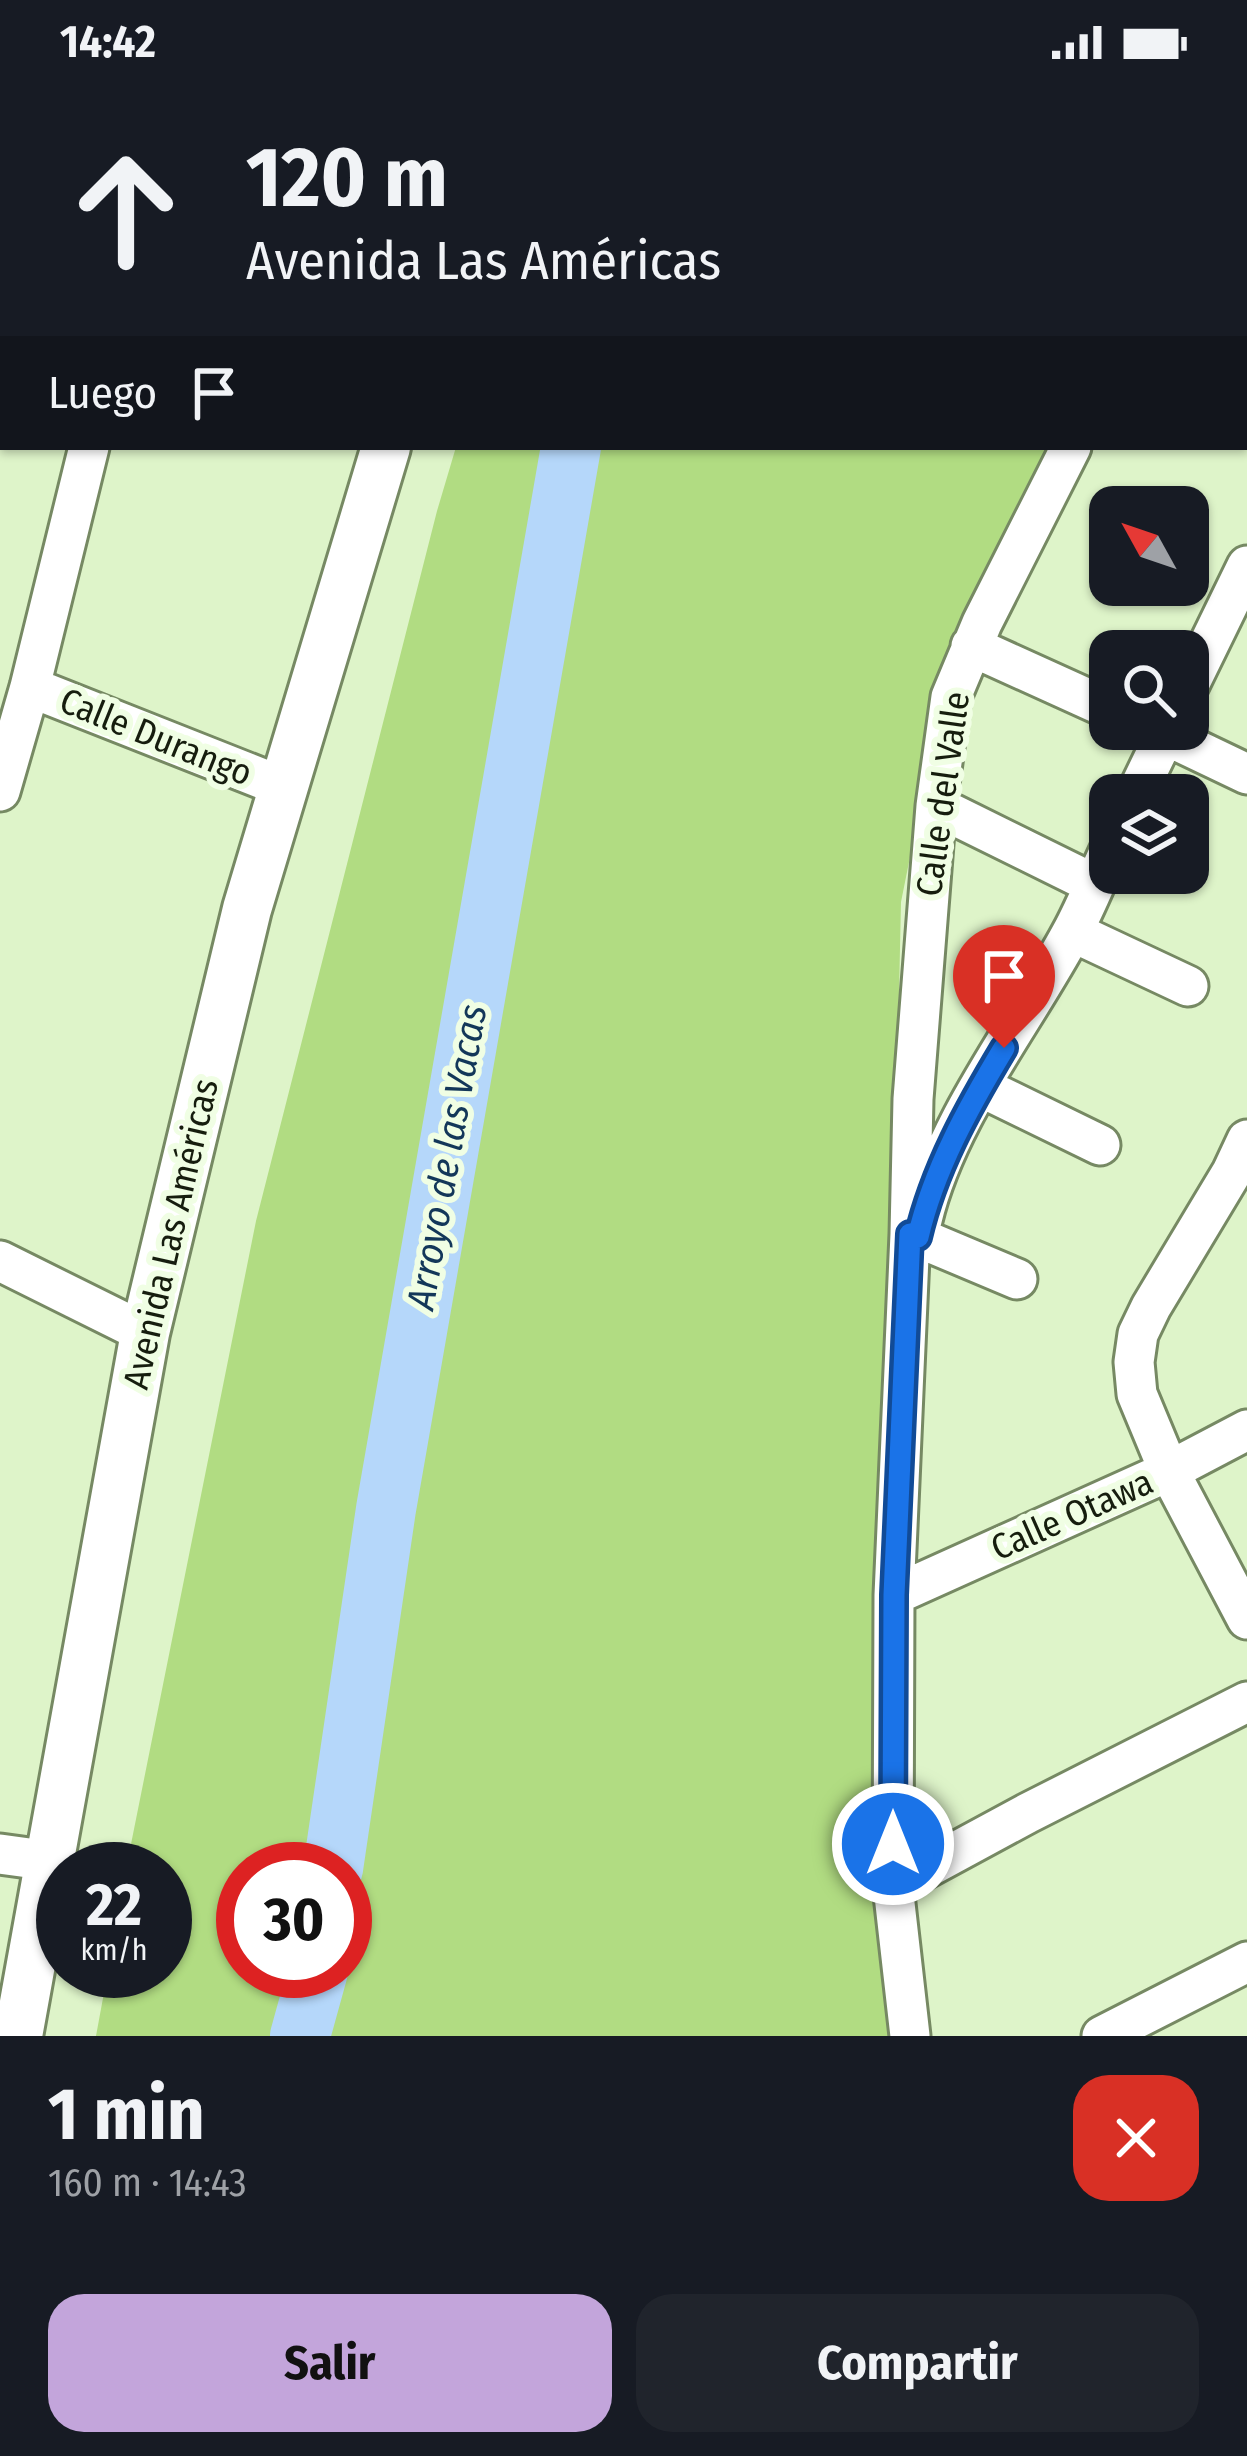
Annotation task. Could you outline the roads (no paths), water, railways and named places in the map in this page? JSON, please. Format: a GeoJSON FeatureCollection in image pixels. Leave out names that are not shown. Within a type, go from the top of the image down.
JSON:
{"type":"FeatureCollection","features":[{"type":"Feature","properties":{"kind":"street"},"geometry":{"type":"LineString","coordinates":[[0,791],[88,450]]}},
{"type":"Feature","properties":{"kind":"street","name":"Avenida Las Américas"},"geometry":{"type":"LineString","coordinates":[[54,1842],[145,1333],[247,909],[385,450]]}},
{"type":"Feature","properties":{"kind":"street","name":"Calle del Valle"},"geometry":{"type":"LineString","coordinates":[[892,1886],[894,1595],[914,1236],[914,1079],[936,806],[951,697],[971,646],[1069,450]]}},
{"type":"Feature","properties":{"kind":"street"},"geometry":{"type":"LineString","coordinates":[[1209,646],[1246,573]]}},
{"type":"Feature","properties":{"kind":"street"},"geometry":{"type":"LineString","coordinates":[[971,646],[1089,699]]}},
{"type":"Feature","properties":{"kind":"street","name":"Calle Durango"},"geometry":{"type":"LineString","coordinates":[[30,687],[283,787]]}},
{"type":"Feature","properties":{"kind":"street"},"geometry":{"type":"LineString","coordinates":[[1200,750],[1247,774]]}},
{"type":"Feature","properties":{"kind":"street"},"geometry":{"type":"LineString","coordinates":[[936,806],[1089,862]]}},
{"type":"Feature","properties":{"kind":"street"},"geometry":{"type":"LineString","coordinates":[[1017,1279],[914,1236],[942,1162],[1090,894]]}},
{"type":"Feature","properties":{"kind":"street"},"geometry":{"type":"LineString","coordinates":[[1073,932],[1188,986]]}},
{"type":"Feature","properties":{"kind":"street"},"geometry":{"type":"LineString","coordinates":[[981,1087],[1100,1145]]}},
{"type":"Feature","properties":{"kind":"street"},"geometry":{"type":"LineString","coordinates":[[1242,1158],[1151,1306],[1138,1334],[1134,1362],[1137,1394],[1169,1472],[1247,1619]]}},
{"type":"Feature","properties":{"kind":"street"},"geometry":{"type":"LineString","coordinates":[[0,1261],[145,1333]]}},
{"type":"Feature","properties":{"kind":"street","name":"Calle Otawa"},"geometry":{"type":"LineString","coordinates":[[894,1595],[1169,1472],[1247,1430]]}},
{"type":"Feature","properties":{"kind":"street"},"geometry":{"type":"LineString","coordinates":[[910,2036],[892,1886],[1247,1702]]}},
{"type":"Feature","properties":{"kind":"street"},"geometry":{"type":"LineString","coordinates":[[0,1854],[36,1859]]}},
{"type":"Feature","properties":{"kind":"street","name":"Avenida Las Américas"},"geometry":{"type":"LineString","coordinates":[[19,2036],[36,1943]]}},
{"type":"Feature","properties":{"kind":"street"},"geometry":{"type":"LineString","coordinates":[[1102,2036],[1247,1962]]}},
{"type":"Feature","properties":{"kind":"waterway","name":"Arroyo de las Vacas"},"geometry":{"type":"LineString","coordinates":[[337,1842],[386,1509],[570,450]]}},
{"type":"Feature","properties":{"kind":"waterway","name":"Arroyo de las Vacas"},"geometry":{"type":"LineString","coordinates":[[300,2036],[311,1998]]}}]}
